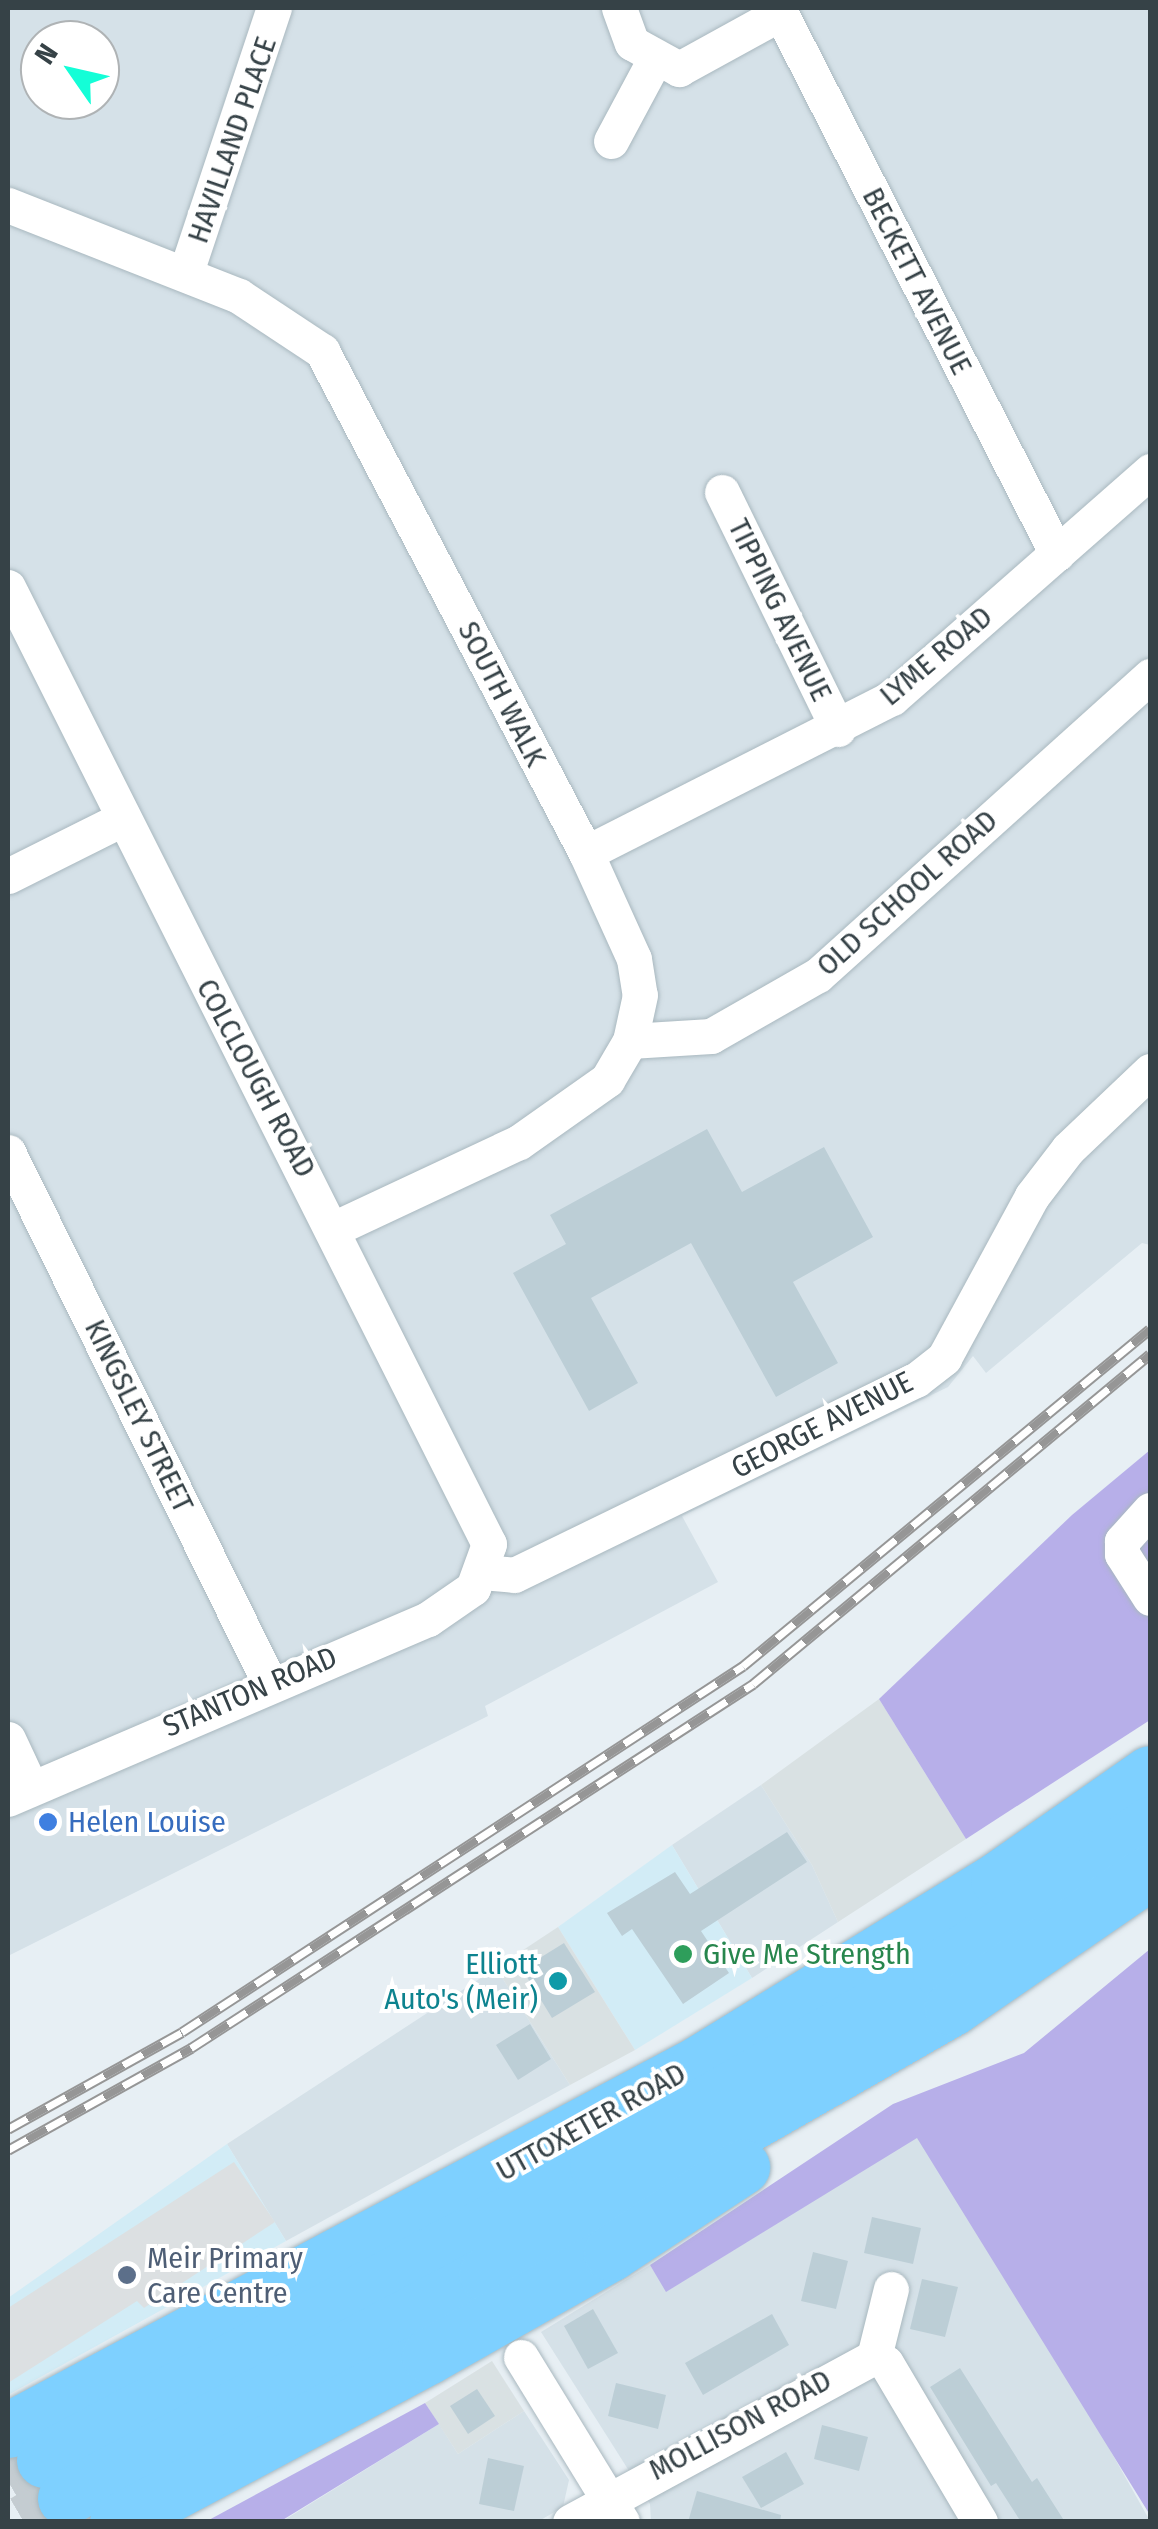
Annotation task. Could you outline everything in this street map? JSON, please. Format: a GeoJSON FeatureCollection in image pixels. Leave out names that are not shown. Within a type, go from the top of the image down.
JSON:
{"type":"FeatureCollection","features":[{"type":"Feature","properties":{"kind":"highway","name":"UTTOXETER ROAD"},"geometry":{"type":"LineString","coordinates":[[39,2463],[998,1879],[1150,1773]]}},
{"type":"Feature","properties":{"kind":"highway"},"geometry":{"type":"LineString","coordinates":[[39,2463],[717,2097],[939,1969],[1150,1824]]}},
{"type":"Feature","properties":{"kind":"highway"},"geometry":{"type":"LineString","coordinates":[[39,2463],[486,2274],[952,2008],[1150,1872]]}},
{"type":"Feature","properties":{"kind":"highway"},"geometry":{"type":"LineString","coordinates":[[117,2522],[429,2356],[610,2253],[760,2155],[880,2069],[952,2008]]}},
{"type":"Feature","properties":{"kind":"street","name":"HAVILLAND PLACE"},"geometry":{"type":"LineString","coordinates":[[186,272],[274,8]]}},
{"type":"Feature","properties":{"kind":"street"},"geometry":{"type":"LineString","coordinates":[[619,8],[632,43],[654,59],[679,69],[780,10]]}},
{"type":"Feature","properties":{"kind":"street","name":"BECKETT AVENUE"},"geometry":{"type":"LineString","coordinates":[[780,10],[1056,554]]}},
{"type":"Feature","properties":{"kind":"street"},"geometry":{"type":"LineString","coordinates":[[611,141],[654,59]]}},
{"type":"Feature","properties":{"kind":"street","name":"SOUTH WALK"},"geometry":{"type":"LineString","coordinates":[[8,204],[186,272],[275,315],[322,351],[340,376],[586,853],[634,959],[640,996],[630,1040],[608,1080],[519,1142],[335,1228]]}},
{"type":"Feature","properties":{"kind":"street","name":"LYME ROAD"},"geometry":{"type":"LineString","coordinates":[[586,853],[838,729],[892,698],[1150,471]]}},
{"type":"Feature","properties":{"kind":"street","name":"TIPPING AVENUE"},"geometry":{"type":"LineString","coordinates":[[722,492],[838,729]]}},
{"type":"Feature","properties":{"kind":"street","name":"COLCLOUGH ROAD"},"geometry":{"type":"LineString","coordinates":[[8,587],[120,820],[335,1228],[484,1530],[489,1544],[482,1572]]}},
{"type":"Feature","properties":{"kind":"street","name":"OLD SCHOOL ROAD"},"geometry":{"type":"LineString","coordinates":[[630,1040],[711,1036],[818,975],[1150,676]]}},
{"type":"Feature","properties":{"kind":"street"},"geometry":{"type":"LineString","coordinates":[[8,876],[120,820]]}},
{"type":"Feature","properties":{"kind":"street","name":"GEORGE AVENUE"},"geometry":{"type":"LineString","coordinates":[[482,1572],[514,1575],[916,1380],[944,1358],[1032,1196],[1068,1150],[1150,1072]]}},
{"type":"Feature","properties":{"kind":"street","name":"KINGSLEY STREET"},"geometry":{"type":"LineString","coordinates":[[8,1152],[268,1682]]}},
{"type":"Feature","properties":{"kind":"street"},"geometry":{"type":"LineString","coordinates":[[1150,1510],[1122,1541],[1122,1554],[1150,1598]]}},
{"type":"Feature","properties":{"kind":"street","name":"STANTON ROAD"},"geometry":{"type":"LineString","coordinates":[[20,1793],[268,1682],[428,1619],[473,1588],[482,1572]]}},
{"type":"Feature","properties":{"kind":"street"},"geometry":{"type":"LineString","coordinates":[[8,1739],[20,1793]]}},
{"type":"Feature","properties":{"kind":"street"},"geometry":{"type":"LineString","coordinates":[[891,2288],[874,2357],[886,2363],[980,2522]]}},
{"type":"Feature","properties":{"kind":"street"},"geometry":{"type":"LineString","coordinates":[[521,2357],[615,2509]]}},
{"type":"Feature","properties":{"kind":"street","name":"MOLLISON ROAD"},"geometry":{"type":"LineString","coordinates":[[570,2522],[615,2509],[874,2357]]}},
{"type":"Feature","properties":{"kind":"shaded area"},"geometry":{"type":"Polygon","coordinates":[[[8,8],[1150,8],[1150,1245],[1142,1243],[986,1373],[973,1356],[948,1387],[682,1516],[718,1582],[485,1706],[488,1716],[8,1956],[8,8]]]}},
{"type":"Feature","properties":{"kind":"shaded area"},"geometry":{"type":"Polygon","coordinates":[[[1150,1450],[1150,1720],[966,1839],[879,1699],[1072,1515],[1150,1450]]]}},
{"type":"Feature","properties":{"kind":"shaded area"},"geometry":{"type":"Polygon","coordinates":[[[879,1699],[966,1839],[838,1922],[812,1865],[761,1785],[879,1699]]]}},
{"type":"Feature","properties":{"kind":"shaded area"},"geometry":{"type":"Polygon","coordinates":[[[761,1785],[812,1865],[838,1922],[752,1978],[672,1845],[761,1785]]]}},
{"type":"Feature","properties":{"kind":"shaded area"},"geometry":{"type":"Polygon","coordinates":[[[672,1845],[752,1978],[635,2050],[558,1927],[672,1845]]]}},
{"type":"Feature","properties":{"kind":"shaded area"},"geometry":{"type":"Polygon","coordinates":[[[558,1927],[635,2050],[570,2085],[496,1968],[558,1927]]]}},
{"type":"Feature","properties":{"kind":"shaded area"},"geometry":{"type":"Polygon","coordinates":[[[1150,1949],[1150,2515],[917,2138],[666,2292],[650,2265],[893,2104],[1024,2053],[1150,1949]]]}},
{"type":"Feature","properties":{"kind":"shaded area"},"geometry":{"type":"Polygon","coordinates":[[[496,1968],[570,2085],[286,2241],[227,2144],[496,1968]]]}},
{"type":"Feature","properties":{"kind":"shaded area"},"geometry":{"type":"Polygon","coordinates":[[[917,2137],[1069,2377],[1150,2521],[651,2521],[650,2504],[541,2332],[650,2265],[667,2291],[917,2137]]]}},
{"type":"Feature","properties":{"kind":"shaded area","name":"Meir Primary Care Centre"},"geometry":{"type":"Polygon","coordinates":[[[227,2144],[286,2241],[8,2395],[8,2298],[227,2144]]]}},
{"type":"Feature","properties":{"kind":"shaded area","name":"Meir Primary Care Centre"},"geometry":{"type":"Polygon","coordinates":[[[234,2162],[275,2222],[144,2308],[137,2301],[8,2383],[8,2308],[234,2162]]]}},
{"type":"Feature","properties":{"kind":"shaded area"},"geometry":{"type":"Polygon","coordinates":[[[492,2361],[524,2411],[458,2454],[425,2403],[492,2361]]]}},
{"type":"Feature","properties":{"kind":"shaded area"},"geometry":{"type":"Polygon","coordinates":[[[425,2403],[439,2424],[281,2521],[207,2521],[425,2403]]]}},
{"type":"Feature","properties":{"kind":"shaded area"},"geometry":{"type":"Polygon","coordinates":[[[524,2411],[569,2480],[563,2507],[539,2521],[281,2522],[439,2424],[458,2454],[524,2411]]]}},
{"type":"Feature","properties":{"kind":"building"},"geometry":{"type":"Polygon","coordinates":[[[707,1129],[742,1192],[824,1147],[873,1237],[793,1282],[838,1363],[776,1397],[691,1243],[591,1298],[638,1383],[589,1411],[513,1273],[566,1244],[550,1215],[707,1129]]]}},
{"type":"Feature","properties":{"kind":"building"},"geometry":{"type":"Polygon","coordinates":[[[787,1832],[807,1862],[701,1931],[729,1973],[683,2004],[632,1929],[622,1936],[607,1913],[675,1872],[690,1894],[787,1832]]]}},
{"type":"Feature","properties":{"kind":"building","name":"Elliott Auto's (Meir)"},"geometry":{"type":"Polygon","coordinates":[[[564,1943],[595,1992],[552,2018],[522,1969],[564,1943]]]}},
{"type":"Feature","properties":{"kind":"building"},"geometry":{"type":"Polygon","coordinates":[[[530,2024],[551,2059],[518,2080],[496,2045],[530,2024]]]}},
{"type":"Feature","properties":{"kind":"building"},"geometry":{"type":"Polygon","coordinates":[[[872,2217],[921,2228],[913,2264],[864,2253],[872,2217]]]}},
{"type":"Feature","properties":{"kind":"building"},"geometry":{"type":"Polygon","coordinates":[[[813,2252],[848,2261],[836,2309],[801,2301],[813,2252]]]}},
{"type":"Feature","properties":{"kind":"building"},"geometry":{"type":"Polygon","coordinates":[[[922,2279],[958,2287],[945,2337],[910,2329],[922,2279]]]}},
{"type":"Feature","properties":{"kind":"building"},"geometry":{"type":"Polygon","coordinates":[[[593,2309],[618,2353],[588,2369],[564,2326],[593,2309]]]}},
{"type":"Feature","properties":{"kind":"building"},"geometry":{"type":"Polygon","coordinates":[[[772,2314],[789,2345],[703,2395],[685,2363],[772,2314]]]}},
{"type":"Feature","properties":{"kind":"building"},"geometry":{"type":"Polygon","coordinates":[[[960,2368],[1032,2482],[1037,2478],[1065,2522],[1021,2522],[996,2483],[991,2486],[930,2387],[960,2368]]]}},
{"type":"Feature","properties":{"kind":"building"},"geometry":{"type":"Polygon","coordinates":[[[616,2383],[666,2395],[658,2429],[608,2416],[616,2383]]]}},
{"type":"Feature","properties":{"kind":"building"},"geometry":{"type":"Polygon","coordinates":[[[477,2389],[495,2416],[468,2434],[450,2406],[477,2389]]]}},
{"type":"Feature","properties":{"kind":"building"},"geometry":{"type":"Polygon","coordinates":[[[822,2425],[868,2437],[859,2471],[814,2459],[822,2425]]]}},
{"type":"Feature","properties":{"kind":"building"},"geometry":{"type":"Polygon","coordinates":[[[786,2452],[804,2484],[761,2508],[742,2477],[786,2452]]]}},
{"type":"Feature","properties":{"kind":"building"},"geometry":{"type":"Polygon","coordinates":[[[488,2458],[524,2466],[514,2511],[479,2504],[488,2458]]]}},
{"type":"Feature","properties":{"kind":"building"},"geometry":{"type":"Polygon","coordinates":[[[697,2491],[781,2515],[780,2522],[688,2522],[697,2491]]]}},
{"type":"Feature","properties":{"kind":"tunnel"},"geometry":{"type":"LineString","coordinates":[[8,2481],[44,2460]]}},
{"type":"Feature","properties":{"kind":"tunnel"},"geometry":{"type":"LineString","coordinates":[[24,2522],[65,2498]]}},
{"type":"Feature","properties":{"kind":"railway"},"geometry":{"type":"LineString","coordinates":[[8,2129],[182,2032],[743,1666],[1150,1329]]}},
{"type":"Feature","properties":{"kind":"railway"},"geometry":{"type":"LineString","coordinates":[[8,2150],[191,2048],[753,1684],[1150,1354]]}},
{"type":"Feature","properties":{"kind":"place","name":"Helen Louise"},"geometry":{"type":"Point","coordinates":[48,1822]}},
{"type":"Feature","properties":{"kind":"place","name":"Give Me Strength"},"geometry":{"type":"Point","coordinates":[683,1954]}},
{"type":"Feature","properties":{"kind":"place","name":"Elliott Auto's (Meir)"},"geometry":{"type":"Point","coordinates":[558,1981]}},
{"type":"Feature","properties":{"kind":"place","name":"Meir Primary Care Centre"},"geometry":{"type":"Point","coordinates":[127,2275]}}]}
